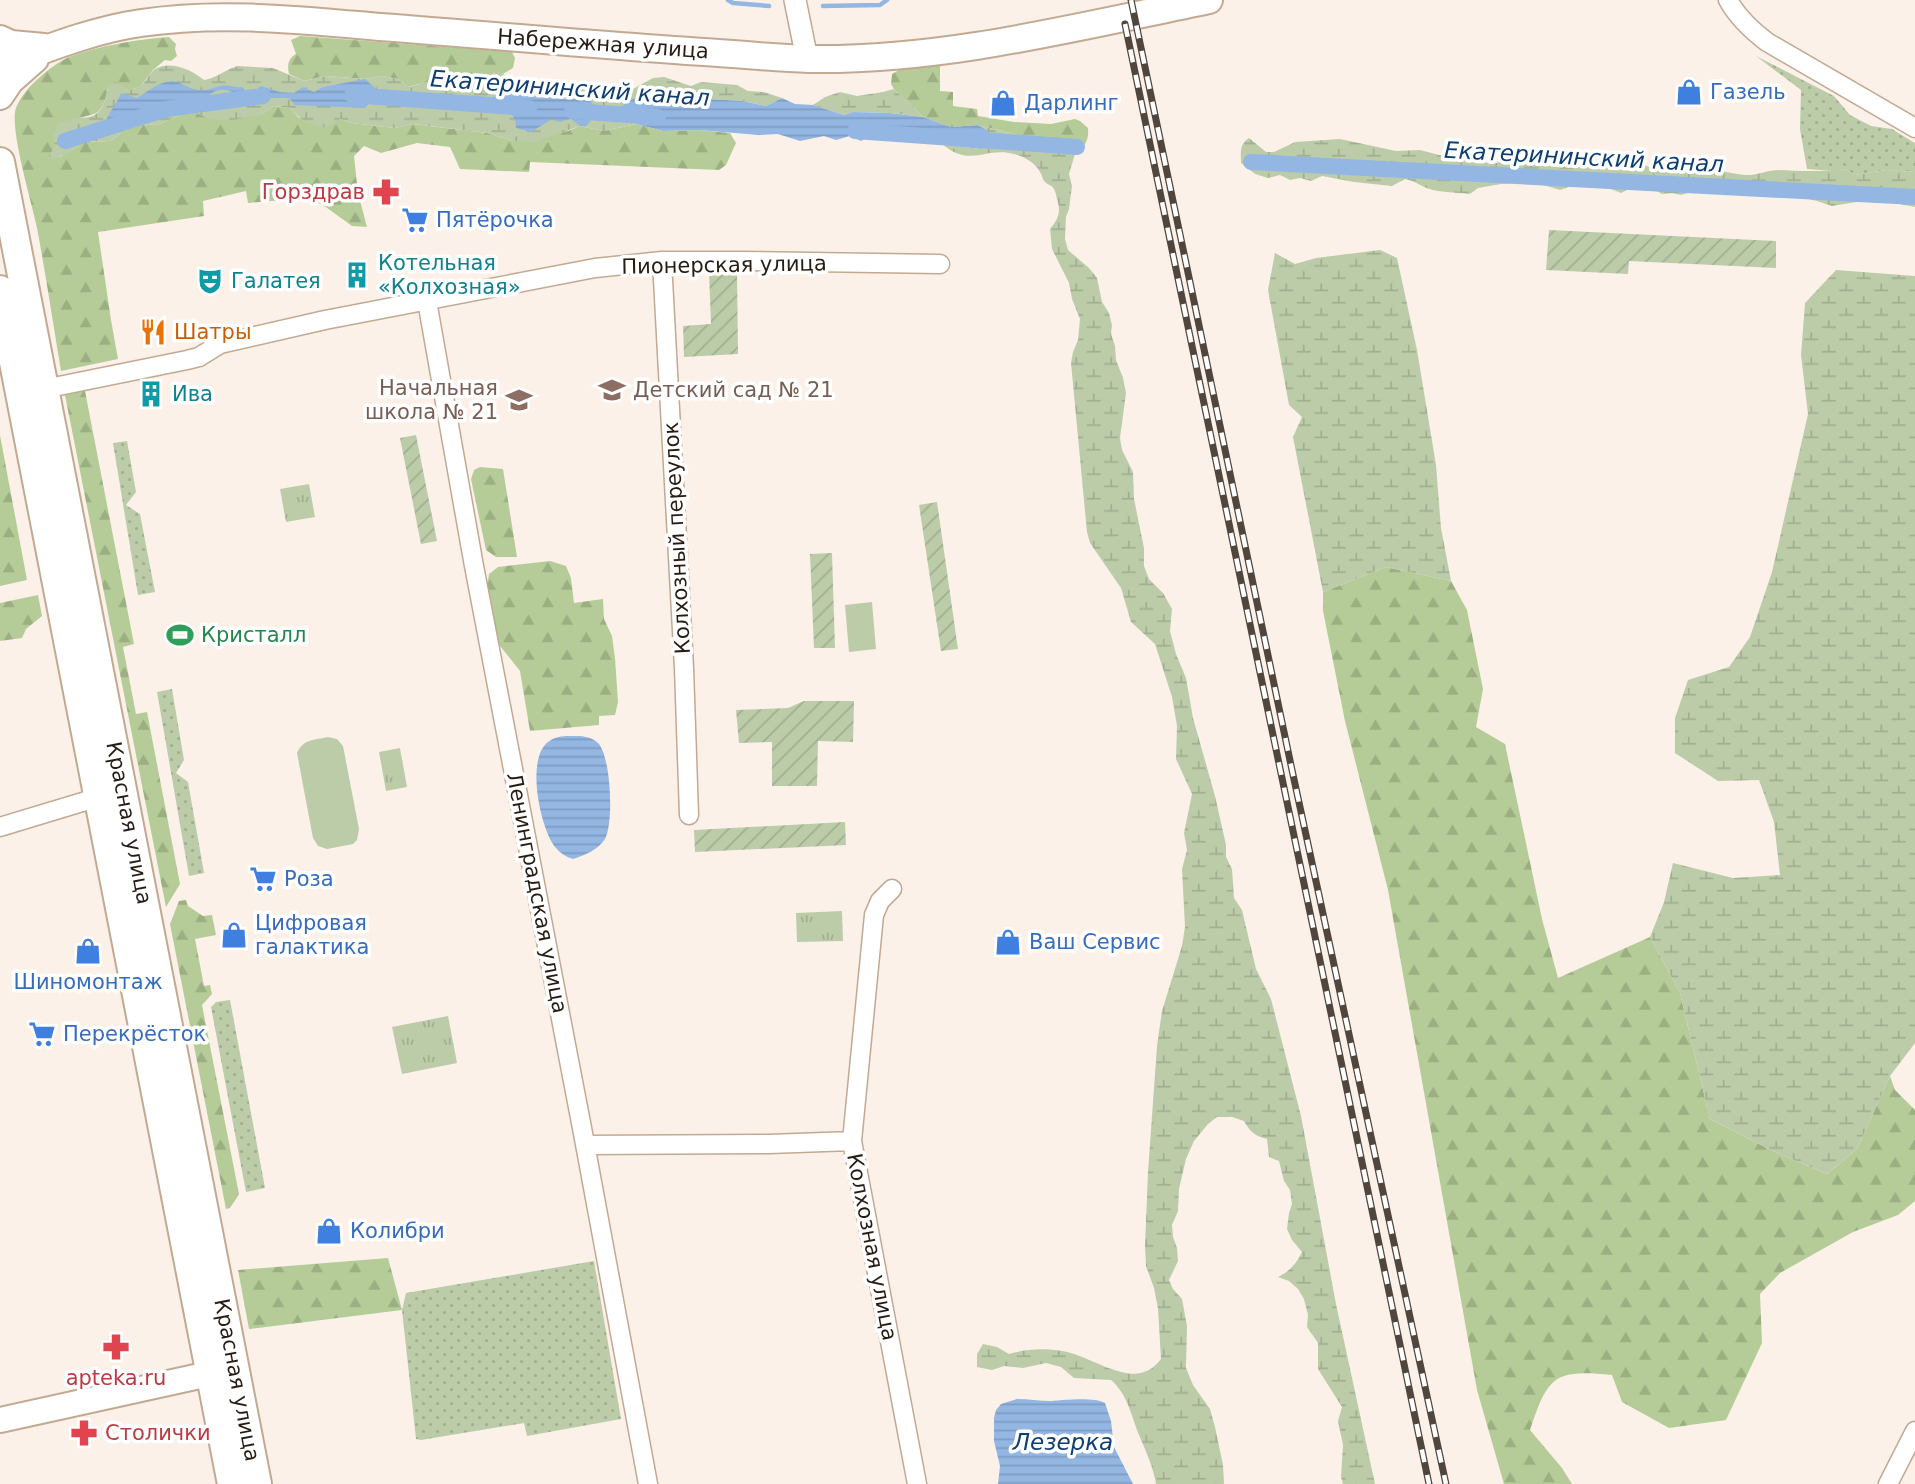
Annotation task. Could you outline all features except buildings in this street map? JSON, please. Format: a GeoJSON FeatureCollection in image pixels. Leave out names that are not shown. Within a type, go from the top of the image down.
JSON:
{"type":"FeatureCollection","features":[{"type":"Feature","properties":{"kind":"highway","name":"Красная улица"},"geometry":{"type":"LineString","coordinates":[[0,162],[31,387],[99,797],[223,1371],[257,1484]]}},
{"type":"Feature","properties":{"kind":"highway","name":"Красная улица"},"geometry":{"type":"LineString","coordinates":[[0,290],[31,387],[223,1371],[232,1484]]}},
{"type":"Feature","properties":{"kind":"main road","name":"Набережная улица"},"geometry":{"type":"LineString","coordinates":[[0,66],[107,30],[140,23],[215,17],[807,59],[882,57],[974,46],[1209,0]]}},
{"type":"Feature","properties":{"kind":"main road"},"geometry":{"type":"LineString","coordinates":[[0,39],[12,44],[50,47]]}},
{"type":"Feature","properties":{"kind":"main road"},"geometry":{"type":"LineString","coordinates":[[0,96],[17,74],[50,47]]}},
{"type":"Feature","properties":{"kind":"main road"},"geometry":{"type":"LineString","coordinates":[[0,1420],[223,1371]]}},
{"type":"Feature","properties":{"kind":"street"},"geometry":{"type":"LineString","coordinates":[[795,0],[807,59]]}},
{"type":"Feature","properties":{"kind":"street"},"geometry":{"type":"LineString","coordinates":[[1728,0],[1749,28],[1767,42],[1915,128]]}},
{"type":"Feature","properties":{"kind":"street","name":"Пионерская улица"},"geometry":{"type":"LineString","coordinates":[[31,387],[187,360],[230,341],[586,270],[662,261],[940,264]]}},
{"type":"Feature","properties":{"kind":"street","name":"Колхозный переулок"},"geometry":{"type":"LineString","coordinates":[[662,261],[684,668],[689,815]]}},
{"type":"Feature","properties":{"kind":"street","name":"Ленинградская улица"},"geometry":{"type":"LineString","coordinates":[[427,301],[648,1484]]}},
{"type":"Feature","properties":{"kind":"street"},"geometry":{"type":"LineString","coordinates":[[0,827],[99,797]]}},
{"type":"Feature","properties":{"kind":"street","name":"Колхозная улица"},"geometry":{"type":"LineString","coordinates":[[892,889],[880,901],[874,915],[852,1141],[917,1484]]}},
{"type":"Feature","properties":{"kind":"street"},"geometry":{"type":"LineString","coordinates":[[585,1145],[852,1141]]}},
{"type":"Feature","properties":{"kind":"street"},"geometry":{"type":"LineString","coordinates":[[1888,1484],[1915,1431]]}},
{"type":"Feature","properties":{"kind":"green space"},"geometry":{"type":"Polygon","coordinates":[[[300,36],[512,52],[515,58],[513,68],[503,74],[494,72],[489,79],[480,83],[464,79],[437,86],[426,82],[408,87],[398,79],[382,76],[365,79],[326,76],[304,81],[289,74],[288,68],[290,60],[296,54],[291,40],[300,36]]]}},
{"type":"Feature","properties":{"kind":"green space"},"geometry":{"type":"Polygon","coordinates":[[[169,37],[176,44],[177,56],[171,61],[165,60],[153,70],[140,87],[129,90],[108,88],[99,111],[68,122],[50,155],[60,157],[82,142],[110,141],[126,127],[157,125],[183,114],[195,112],[208,118],[262,114],[274,106],[290,108],[299,118],[340,119],[395,128],[413,124],[487,133],[513,141],[568,131],[580,126],[604,131],[636,124],[663,131],[730,133],[736,143],[726,165],[719,170],[530,162],[529,172],[460,169],[450,147],[417,143],[381,153],[364,146],[354,156],[358,193],[367,227],[352,226],[323,205],[306,198],[248,203],[246,191],[203,201],[204,216],[98,232],[118,359],[61,371],[37,228],[18,148],[16,108],[38,78],[69,57],[118,44],[169,37]]]}},
{"type":"Feature","properties":{"kind":"green space"},"geometry":{"type":"Polygon","coordinates":[[[1756,56],[1834,96],[1850,115],[1871,126],[1892,129],[1915,143],[1915,172],[1886,170],[1855,175],[1845,169],[1807,169],[1800,129],[1801,90],[1756,56]]]}},
{"type":"Feature","properties":{"kind":"green space"},"geometry":{"type":"Polygon","coordinates":[[[940,65],[940,91],[953,92],[953,106],[977,109],[978,116],[1014,122],[1051,124],[1075,119],[1088,128],[1086,143],[1075,154],[1048,137],[1023,139],[1014,134],[978,125],[951,127],[923,117],[894,89],[891,84],[892,74],[899,70],[940,65]]]}},
{"type":"Feature","properties":{"kind":"green space"},"geometry":{"type":"Polygon","coordinates":[[[161,66],[181,67],[204,80],[238,66],[273,68],[304,81],[326,76],[365,79],[382,76],[398,79],[409,87],[426,82],[437,86],[465,79],[480,83],[489,79],[494,71],[509,78],[542,85],[556,80],[567,81],[609,94],[619,88],[633,89],[653,78],[664,77],[691,86],[701,82],[737,85],[748,91],[764,92],[782,98],[766,106],[742,101],[639,95],[620,113],[635,110],[639,116],[636,124],[604,131],[580,126],[535,142],[513,141],[487,133],[414,124],[395,128],[340,119],[327,127],[306,122],[290,108],[274,106],[262,114],[230,121],[208,118],[195,112],[157,125],[140,124],[127,127],[110,141],[82,142],[53,160],[49,155],[55,147],[53,136],[59,122],[97,113],[103,106],[108,88],[115,82],[129,90],[140,87],[155,69],[161,66]]]}},
{"type":"Feature","properties":{"kind":"green space"},"geometry":{"type":"Polygon","coordinates":[[[894,89],[923,117],[853,112],[844,115],[813,105],[840,92],[857,96],[894,89]]]}},
{"type":"Feature","properties":{"kind":"green space"},"geometry":{"type":"Polygon","coordinates":[[[978,125],[1014,134],[1023,139],[1048,137],[1075,154],[1069,174],[1072,186],[1065,239],[1068,250],[1097,278],[1102,302],[1112,325],[1116,360],[1126,393],[1120,438],[1122,450],[1133,472],[1134,499],[1144,548],[1144,566],[1149,579],[1163,593],[1172,609],[1170,631],[1186,678],[1193,718],[1215,796],[1226,845],[1226,857],[1232,869],[1234,898],[1242,910],[1256,969],[1271,999],[1301,1116],[1336,1304],[1375,1484],[1343,1484],[1343,1445],[1338,1421],[1342,1407],[1318,1369],[1318,1343],[1307,1327],[1308,1315],[1304,1299],[1289,1281],[1278,1277],[1292,1267],[1302,1252],[1287,1229],[1292,1204],[1290,1190],[1284,1181],[1279,1161],[1269,1157],[1267,1139],[1253,1133],[1244,1121],[1232,1117],[1217,1117],[1208,1124],[1194,1141],[1186,1159],[1179,1189],[1178,1211],[1172,1225],[1178,1261],[1169,1280],[1182,1299],[1187,1326],[1186,1368],[1193,1385],[1210,1409],[1223,1465],[1224,1484],[1156,1484],[1128,1406],[1111,1380],[1074,1378],[1061,1367],[1046,1363],[1023,1368],[1004,1366],[992,1370],[977,1367],[977,1354],[983,1344],[997,1347],[1009,1354],[1035,1350],[1062,1351],[1127,1373],[1151,1369],[1161,1359],[1158,1309],[1146,1266],[1148,1172],[1162,1011],[1182,946],[1185,927],[1182,869],[1187,850],[1184,833],[1192,794],[1176,759],[1177,726],[1172,697],[1155,644],[1131,622],[1121,588],[1090,543],[1087,532],[1071,363],[1078,340],[1080,319],[1069,283],[1052,249],[1050,229],[1059,211],[1055,191],[1044,181],[1035,166],[1022,157],[1003,152],[967,156],[948,149],[937,139],[948,145],[981,149],[987,130],[978,125]]]}},
{"type":"Feature","properties":{"kind":"green space"},"geometry":{"type":"Polygon","coordinates":[[[1249,138],[1266,152],[1274,152],[1295,142],[1340,139],[1396,151],[1420,150],[1447,157],[1461,155],[1492,164],[1522,159],[1538,166],[1549,166],[1565,158],[1573,159],[1586,167],[1601,163],[1641,163],[1655,170],[1669,172],[1697,163],[1745,175],[1778,170],[1845,169],[1855,175],[1886,170],[1915,172],[1915,207],[1890,202],[1863,201],[1832,206],[1804,198],[1698,190],[1681,195],[1662,194],[1642,187],[1621,193],[1596,183],[1580,183],[1560,190],[1533,182],[1501,184],[1478,188],[1470,194],[1433,190],[1405,179],[1392,186],[1322,176],[1311,181],[1300,178],[1290,180],[1280,175],[1268,178],[1255,174],[1241,163],[1242,146],[1249,138]]]}},
{"type":"Feature","properties":{"kind":"green space"},"geometry":{"type":"Polygon","coordinates":[[[1549,230],[1776,241],[1776,268],[1629,261],[1628,274],[1546,270],[1549,230]]]}},
{"type":"Feature","properties":{"kind":"green space"},"geometry":{"type":"Polygon","coordinates":[[[1380,250],[1397,258],[1417,350],[1436,465],[1441,528],[1451,581],[1386,567],[1323,592],[1293,437],[1302,417],[1289,405],[1268,290],[1275,253],[1295,264],[1316,258],[1380,250]]]}},
{"type":"Feature","properties":{"kind":"green space"},"geometry":{"type":"Polygon","coordinates":[[[1836,270],[1915,276],[1915,1043],[1890,1076],[1857,1149],[1827,1174],[1775,1152],[1710,1119],[1680,993],[1650,937],[1664,902],[1673,863],[1733,878],[1780,875],[1774,822],[1759,780],[1718,781],[1675,753],[1675,718],[1688,680],[1729,667],[1750,637],[1772,572],[1808,414],[1801,355],[1805,303],[1836,270]]]}},
{"type":"Feature","properties":{"kind":"green space"},"geometry":{"type":"Polygon","coordinates":[[[709,273],[737,273],[738,354],[684,357],[683,326],[711,324],[709,273]]]}},
{"type":"Feature","properties":{"kind":"green space"},"geometry":{"type":"Polygon","coordinates":[[[85,391],[134,644],[123,647],[136,714],[147,712],[180,884],[166,907],[65,395],[85,391]]]}},
{"type":"Feature","properties":{"kind":"green space"},"geometry":{"type":"Polygon","coordinates":[[[0,435],[27,580],[0,586],[0,435]]]}},
{"type":"Feature","properties":{"kind":"green space"},"geometry":{"type":"Polygon","coordinates":[[[416,435],[437,541],[421,544],[400,438],[416,435]]]}},
{"type":"Feature","properties":{"kind":"green space"},"geometry":{"type":"Polygon","coordinates":[[[127,441],[136,492],[126,505],[140,514],[155,592],[138,595],[113,443],[127,441]]]}},
{"type":"Feature","properties":{"kind":"green space"},"geometry":{"type":"Polygon","coordinates":[[[480,467],[503,469],[517,557],[496,557],[486,550],[471,479],[474,470],[480,467]]]}},
{"type":"Feature","properties":{"kind":"green space"},"geometry":{"type":"Polygon","coordinates":[[[309,484],[315,517],[286,522],[280,489],[309,484]]]}},
{"type":"Feature","properties":{"kind":"green space"},"geometry":{"type":"Polygon","coordinates":[[[937,502],[958,649],[941,651],[919,505],[937,502]]]}},
{"type":"Feature","properties":{"kind":"green space"},"geometry":{"type":"Polygon","coordinates":[[[832,553],[835,648],[814,648],[810,554],[832,553]]]}},
{"type":"Feature","properties":{"kind":"green space"},"geometry":{"type":"Polygon","coordinates":[[[550,561],[566,566],[571,578],[574,603],[603,599],[604,619],[612,636],[618,702],[615,715],[599,716],[599,725],[530,731],[520,671],[497,642],[487,586],[489,574],[498,567],[550,561]]]}},
{"type":"Feature","properties":{"kind":"green space"},"geometry":{"type":"Polygon","coordinates":[[[1386,567],[1451,581],[1467,610],[1483,689],[1476,727],[1505,744],[1542,919],[1558,978],[1650,937],[1680,993],[1710,1119],[1775,1152],[1827,1174],[1857,1149],[1890,1076],[1895,1090],[1915,1110],[1915,1201],[1898,1215],[1853,1232],[1780,1273],[1760,1294],[1762,1343],[1726,1420],[1669,1428],[1622,1402],[1612,1375],[1577,1373],[1556,1380],[1549,1387],[1530,1430],[1572,1484],[1504,1484],[1477,1390],[1388,890],[1345,721],[1323,611],[1323,592],[1386,567]]]}},
{"type":"Feature","properties":{"kind":"green space"},"geometry":{"type":"Polygon","coordinates":[[[38,595],[42,616],[26,629],[22,638],[0,641],[0,603],[38,595]]]}},
{"type":"Feature","properties":{"kind":"green space"},"geometry":{"type":"Polygon","coordinates":[[[872,602],[876,649],[849,652],[845,605],[872,602]]]}},
{"type":"Feature","properties":{"kind":"green space"},"geometry":{"type":"Polygon","coordinates":[[[172,689],[184,760],[176,773],[188,782],[204,873],[189,876],[157,692],[172,689]]]}},
{"type":"Feature","properties":{"kind":"green space"},"geometry":{"type":"Polygon","coordinates":[[[804,701],[854,701],[853,742],[818,741],[817,786],[772,786],[772,742],[739,743],[736,710],[788,708],[804,701]]]}},
{"type":"Feature","properties":{"kind":"green space"},"geometry":{"type":"Polygon","coordinates":[[[328,737],[337,739],[343,746],[359,829],[357,840],[353,844],[327,849],[318,846],[313,838],[297,753],[306,743],[328,737]]]}},
{"type":"Feature","properties":{"kind":"green space"},"geometry":{"type":"Polygon","coordinates":[[[400,748],[407,787],[386,791],[379,752],[400,748]]]}},
{"type":"Feature","properties":{"kind":"green space"},"geometry":{"type":"Polygon","coordinates":[[[845,822],[846,845],[695,852],[694,830],[845,822]]]}},
{"type":"Feature","properties":{"kind":"green space"},"geometry":{"type":"Polygon","coordinates":[[[186,900],[188,906],[203,916],[212,915],[216,935],[195,939],[204,986],[210,985],[212,994],[202,1005],[239,1194],[230,1208],[226,1209],[170,924],[179,901],[186,900]]]}},
{"type":"Feature","properties":{"kind":"green space"},"geometry":{"type":"Polygon","coordinates":[[[842,911],[843,941],[797,942],[796,913],[842,911]]]}},
{"type":"Feature","properties":{"kind":"green space"},"geometry":{"type":"Polygon","coordinates":[[[230,1000],[265,1188],[246,1192],[211,1007],[216,1002],[230,1000]]]}},
{"type":"Feature","properties":{"kind":"green space"},"geometry":{"type":"Polygon","coordinates":[[[448,1016],[457,1063],[402,1074],[392,1027],[448,1016]]]}},
{"type":"Feature","properties":{"kind":"green space"},"geometry":{"type":"Polygon","coordinates":[[[388,1258],[402,1310],[249,1329],[238,1270],[388,1258]]]}},
{"type":"Feature","properties":{"kind":"green space"},"geometry":{"type":"Polygon","coordinates":[[[594,1261],[621,1419],[527,1436],[524,1423],[416,1439],[402,1310],[406,1293],[594,1261]]]}},
{"type":"Feature","properties":{"kind":"water"},"geometry":{"type":"Polygon","coordinates":[[[365,79],[374,87],[371,101],[365,108],[295,105],[289,98],[241,98],[231,91],[221,90],[211,93],[203,102],[162,109],[151,106],[127,118],[111,131],[106,121],[121,93],[137,98],[156,86],[172,81],[198,90],[226,85],[242,87],[247,92],[261,86],[294,93],[303,87],[314,92],[323,87],[365,79]]]}},
{"type":"Feature","properties":{"kind":"water"},"geometry":{"type":"Polygon","coordinates":[[[517,87],[541,95],[547,90],[561,88],[571,96],[591,101],[594,107],[590,122],[586,126],[580,126],[571,119],[559,122],[552,119],[531,132],[516,128],[514,117],[505,102],[491,102],[495,95],[517,87]]]}},
{"type":"Feature","properties":{"kind":"water"},"geometry":{"type":"Polygon","coordinates":[[[639,95],[742,101],[766,106],[782,98],[795,104],[813,105],[844,115],[853,112],[889,113],[923,117],[951,127],[978,125],[987,130],[991,137],[988,144],[981,149],[947,145],[931,135],[880,130],[861,141],[850,136],[836,140],[824,136],[800,141],[778,134],[663,131],[636,124],[639,116],[635,110],[619,113],[622,106],[639,95]]]}},
{"type":"Feature","properties":{"kind":"water"},"geometry":{"type":"Polygon","coordinates":[[[561,736],[582,736],[598,743],[606,761],[610,819],[602,843],[587,854],[573,859],[559,851],[549,838],[540,808],[536,775],[543,748],[551,740],[561,736]]]}},
{"type":"Feature","properties":{"kind":"water","name":"Лезерка"},"geometry":{"type":"Polygon","coordinates":[[[1017,1399],[1087,1399],[1105,1403],[1111,1421],[1114,1447],[1133,1484],[998,1484],[1000,1466],[994,1441],[994,1418],[1001,1404],[1017,1399]]]}},
{"type":"Feature","properties":{"kind":"waterway"},"geometry":{"type":"LineString","coordinates":[[728,0],[733,3],[769,6]]}},
{"type":"Feature","properties":{"kind":"waterway"},"geometry":{"type":"LineString","coordinates":[[823,6],[880,5],[887,0]]}},
{"type":"Feature","properties":{"kind":"waterway","name":"Екатерининский канал"},"geometry":{"type":"LineString","coordinates":[[352,95],[529,108]]}},
{"type":"Feature","properties":{"kind":"waterway","name":"Екатерининский канал"},"geometry":{"type":"LineString","coordinates":[[65,141],[166,109],[263,96]]}},
{"type":"Feature","properties":{"kind":"waterway","name":"Екатерининский канал"},"geometry":{"type":"LineString","coordinates":[[572,111],[658,117]]}},
{"type":"Feature","properties":{"kind":"waterway","name":"Екатерининский канал"},"geometry":{"type":"LineString","coordinates":[[855,131],[1077,147]]}},
{"type":"Feature","properties":{"kind":"waterway","name":"Екатерининский канал"},"geometry":{"type":"LineString","coordinates":[[1251,162],[1915,197]]}},
{"type":"Feature","properties":{"kind":"railway"},"geometry":{"type":"LineString","coordinates":[[1131,0],[1292,770],[1446,1484]]}},
{"type":"Feature","properties":{"kind":"railway"},"geometry":{"type":"LineString","coordinates":[[1125,24],[1429,1484]]}},
{"type":"Feature","properties":{"kind":"place","name":"Газель"},"geometry":{"type":"Point","coordinates":[1689,92]}},
{"type":"Feature","properties":{"kind":"place","name":"Дарлинг"},"geometry":{"type":"Point","coordinates":[1003,103]}},
{"type":"Feature","properties":{"kind":"place","name":"Горздрав"},"geometry":{"type":"Point","coordinates":[386,192]}},
{"type":"Feature","properties":{"kind":"place","name":"Пятёрочка"},"geometry":{"type":"Point","coordinates":[415,220]}},
{"type":"Feature","properties":{"kind":"place","name":"Котельная «Колхозная»"},"geometry":{"type":"Point","coordinates":[357,275]}},
{"type":"Feature","properties":{"kind":"place","name":"Галатея"},"geometry":{"type":"Point","coordinates":[210,281]}},
{"type":"Feature","properties":{"kind":"place","name":"Шатры"},"geometry":{"type":"Point","coordinates":[153,332]}},
{"type":"Feature","properties":{"kind":"place","name":"Детский сад № 21"},"geometry":{"type":"Point","coordinates":[612,390]}},
{"type":"Feature","properties":{"kind":"place","name":"Ива"},"geometry":{"type":"Point","coordinates":[151,394]}},
{"type":"Feature","properties":{"kind":"place","name":"Начальная школа № 21"},"geometry":{"type":"Point","coordinates":[519,400]}},
{"type":"Feature","properties":{"kind":"place","name":"Кристалл"},"geometry":{"type":"Point","coordinates":[180,635]}},
{"type":"Feature","properties":{"kind":"place","name":"Роза"},"geometry":{"type":"Point","coordinates":[263,879]}},
{"type":"Feature","properties":{"kind":"place","name":"Цифровая галактика"},"geometry":{"type":"Point","coordinates":[234,935]}},
{"type":"Feature","properties":{"kind":"place","name":"Ваш Сервис"},"geometry":{"type":"Point","coordinates":[1008,942]}},
{"type":"Feature","properties":{"kind":"place","name":"Шиномонтаж"},"geometry":{"type":"Point","coordinates":[88,951]}},
{"type":"Feature","properties":{"kind":"place","name":"Перекрёсток"},"geometry":{"type":"Point","coordinates":[42,1034]}},
{"type":"Feature","properties":{"kind":"place","name":"Колибри"},"geometry":{"type":"Point","coordinates":[329,1231]}},
{"type":"Feature","properties":{"kind":"place","name":"apteka.ru"},"geometry":{"type":"Point","coordinates":[116,1347]}},
{"type":"Feature","properties":{"kind":"place","name":"Столички"},"geometry":{"type":"Point","coordinates":[84,1433]}}]}
